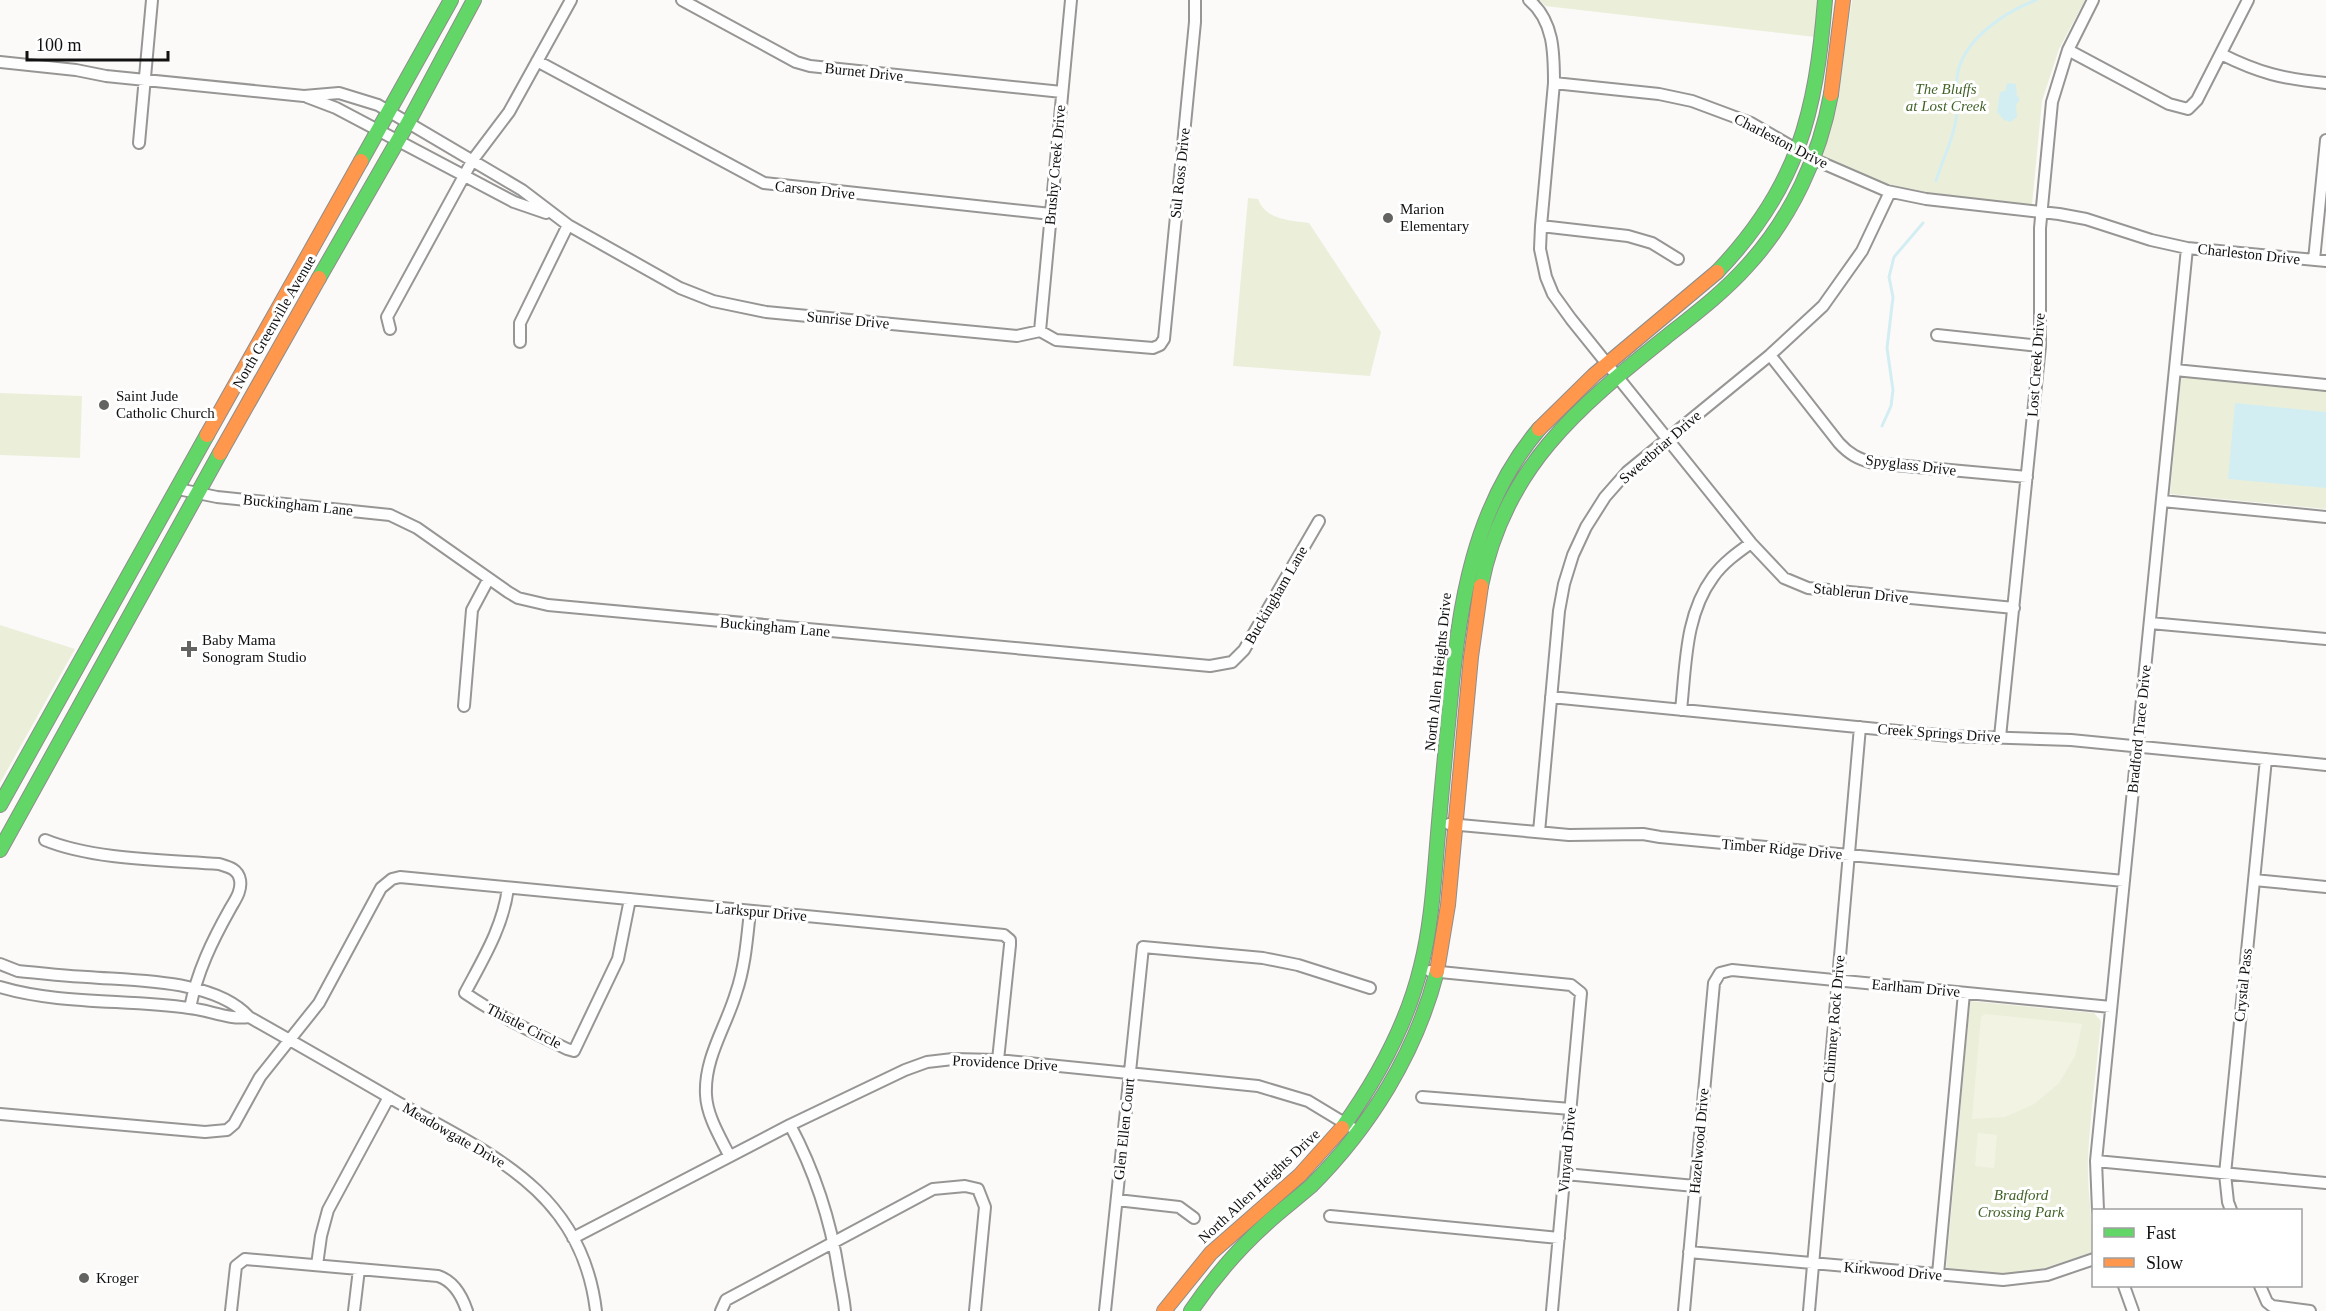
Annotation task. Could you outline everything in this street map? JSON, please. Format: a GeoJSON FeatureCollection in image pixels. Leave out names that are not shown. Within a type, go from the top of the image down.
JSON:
{"type":"FeatureCollection","features":[{"type":"Feature","properties":{"kind":"main road","name":"North Greenville Avenue"},"geometry":{"type":"LineString","coordinates":[[0,805],[300,268],[390,113],[451,0]]}},
{"type":"Feature","properties":{"kind":"main road","name":"North Greenville Avenue"},"geometry":{"type":"LineString","coordinates":[[0,850],[197,492],[318,277],[398,141],[474,0]]}},
{"type":"Feature","properties":{"kind":"main road","name":"North Allen Heights Drive"},"geometry":{"type":"LineString","coordinates":[[1164,1311],[1183,1285],[1215,1249],[1310,1164],[1346,1123],[1385,1059],[1399,1029],[1420,970],[1431,920],[1458,618],[1474,545],[1489,508],[1507,474],[1531,437],[1554,411],[1605,364],[1714,276],[1758,227],[1778,194],[1798,150],[1810,111],[1817,76],[1825,0]]}},
{"type":"Feature","properties":{"kind":"main road","name":"North Allen Heights Drive"},"geometry":{"type":"LineString","coordinates":[[1191,1311],[1229,1261],[1320,1176],[1358,1133],[1400,1067],[1437,972],[1447,918],[1474,622],[1490,548],[1503,514],[1521,481],[1544,447],[1589,399],[1724,289],[1773,235],[1793,202],[1813,159],[1827,116],[1835,76],[1843,0]]}},
{"type":"Feature","properties":{"kind":"main road"},"geometry":{"type":"LineString","coordinates":[[300,268],[318,277]]}},
{"type":"Feature","properties":{"kind":"street"},"geometry":{"type":"LineString","coordinates":[[139,143],[152,0]]}},
{"type":"Feature","properties":{"kind":"street"},"geometry":{"type":"LineString","coordinates":[[390,329],[387,317],[472,161],[506,117],[571,0]]}},
{"type":"Feature","properties":{"kind":"street","name":"Burnet Drive"},"geometry":{"type":"LineString","coordinates":[[682,0],[796,62],[810,66],[1062,92]]}},
{"type":"Feature","properties":{"kind":"street","name":"Brushy Creek Drive"},"geometry":{"type":"LineString","coordinates":[[1040,331],[1071,0]]}},
{"type":"Feature","properties":{"kind":"street","name":"Sul Ross Drive"},"geometry":{"type":"LineString","coordinates":[[1160,345],[1164,339],[1195,22],[1195,0]]}},
{"type":"Feature","properties":{"kind":"street"},"geometry":{"type":"LineString","coordinates":[[1529,0],[1541,13],[1552,41],[1554,83],[1540,249],[1549,286],[1605,364],[1667,439]]}},
{"type":"Feature","properties":{"kind":"street","name":"Lost Creek Drive"},"geometry":{"type":"LineString","coordinates":[[2000,737],[2040,346],[2040,228],[2052,102],[2068,50],[2092,0]]}},
{"type":"Feature","properties":{"kind":"street"},"geometry":{"type":"LineString","coordinates":[[2068,50],[2169,104],[2182,110],[2188,109],[2197,100],[2248,0]]}},
{"type":"Feature","properties":{"kind":"street"},"geometry":{"type":"LineString","coordinates":[[2220,54],[2258,72],[2280,78],[2326,83]]}},
{"type":"Feature","properties":{"kind":"street","name":"Carson Drive"},"geometry":{"type":"LineString","coordinates":[[537,60],[765,183],[1051,214]]}},
{"type":"Feature","properties":{"kind":"street","name":"Sunrise Drive"},"geometry":{"type":"LineString","coordinates":[[0,62],[144,80],[304,96],[339,93],[372,102],[522,190],[568,225],[680,288],[713,301],[766,312],[1017,336],[1040,331],[1056,340],[1153,348],[1160,345]]}},
{"type":"Feature","properties":{"kind":"street","name":"Charleston Drive"},"geometry":{"type":"LineString","coordinates":[[1554,83],[1659,94],[1692,101],[1751,123],[1813,159],[1863,183],[1890,192],[1926,199],[2086,219],[2151,240],[2187,248],[2326,261]]}},
{"type":"Feature","properties":{"kind":"street","name":"Sunrise Drive"},"geometry":{"type":"LineString","coordinates":[[304,96],[336,108],[514,202],[555,216]]}},
{"type":"Feature","properties":{"kind":"street"},"geometry":{"type":"LineString","coordinates":[[2314,260],[2326,140]]}},
{"type":"Feature","properties":{"kind":"street","name":"Sweetbriar Drive"},"geometry":{"type":"LineString","coordinates":[[1539,832],[1559,611],[1573,555],[1586,527],[1605,497],[1627,472],[1770,356],[1823,306],[1862,251],[1890,192]]}},
{"type":"Feature","properties":{"kind":"street"},"geometry":{"type":"LineString","coordinates":[[520,342],[520,323],[568,225]]}},
{"type":"Feature","properties":{"kind":"street"},"geometry":{"type":"LineString","coordinates":[[1541,226],[1628,236],[1652,243],[1678,260]]}},
{"type":"Feature","properties":{"kind":"street","name":"Bradford Trace Drive"},"geometry":{"type":"LineString","coordinates":[[2098,1209],[2096,1161],[2187,248]]}},
{"type":"Feature","properties":{"kind":"street"},"geometry":{"type":"LineString","coordinates":[[1937,335],[2040,346]]}},
{"type":"Feature","properties":{"kind":"street","name":"Spyglass Drive"},"geometry":{"type":"LineString","coordinates":[[1770,356],[1839,443],[1848,453],[1860,460],[2027,477]]}},
{"type":"Feature","properties":{"kind":"street"},"geometry":{"type":"LineString","coordinates":[[2175,370],[2326,385]]}},
{"type":"Feature","properties":{"kind":"street","name":"Stablerun Drive"},"geometry":{"type":"LineString","coordinates":[[1667,439],[1751,543],[1784,578],[1808,588],[2013,608]]}},
{"type":"Feature","properties":{"kind":"street","name":"Buckingham Lane"},"geometry":{"type":"LineString","coordinates":[[178,489],[217,497],[390,516],[417,528],[488,580],[518,598],[548,606],[1210,666],[1232,662],[1244,650],[1319,521]]}},
{"type":"Feature","properties":{"kind":"street"},"geometry":{"type":"LineString","coordinates":[[2162,501],[2326,517]]}},
{"type":"Feature","properties":{"kind":"street"},"geometry":{"type":"LineString","coordinates":[[1681,710],[1690,630],[1696,605],[1714,575],[1726,562],[1751,543]]}},
{"type":"Feature","properties":{"kind":"street"},"geometry":{"type":"LineString","coordinates":[[464,706],[472,610],[488,580]]}},
{"type":"Feature","properties":{"kind":"street"},"geometry":{"type":"LineString","coordinates":[[2150,622],[2326,639]]}},
{"type":"Feature","properties":{"kind":"street","name":"Creek Springs Drive"},"geometry":{"type":"LineString","coordinates":[[1551,697],[1949,736],[2072,740],[2326,765]]}},
{"type":"Feature","properties":{"kind":"street","name":"Chimney Rock Drive"},"geometry":{"type":"LineString","coordinates":[[1809,1311],[1860,727]]}},
{"type":"Feature","properties":{"kind":"street","name":"Crystal Pass"},"geometry":{"type":"LineString","coordinates":[[2231,1209],[2224,1174],[2266,759]]}},
{"type":"Feature","properties":{"kind":"street","name":"Timber Ridge Drive"},"geometry":{"type":"LineString","coordinates":[[1439,823],[1569,834],[1643,834],[2124,881]]}},
{"type":"Feature","properties":{"kind":"street"},"geometry":{"type":"LineString","coordinates":[[45,840],[59,846],[92,852],[219,864],[232,868],[237,873],[240,879],[239,892],[205,956],[190,1008]]}},
{"type":"Feature","properties":{"kind":"street","name":"Larkspur Drive"},"geometry":{"type":"LineString","coordinates":[[290,1040],[319,1003],[381,888],[390,880],[400,877],[1004,935],[1010,940],[1010,945],[998,1060]]}},
{"type":"Feature","properties":{"kind":"street"},"geometry":{"type":"LineString","coordinates":[[2254,880],[2326,887]]}},
{"type":"Feature","properties":{"kind":"street","name":"Thistle Circle"},"geometry":{"type":"LineString","coordinates":[[508,888],[506,905],[495,938],[465,993],[484,1007],[518,1025],[567,1049],[574,1050],[618,959],[630,899]]}},
{"type":"Feature","properties":{"kind":"street"},"geometry":{"type":"LineString","coordinates":[[729,1155],[707,1104],[706,1085],[710,1060],[736,994],[743,967],[750,911]]}},
{"type":"Feature","properties":{"kind":"street","name":"Glen Ellen Court"},"geometry":{"type":"LineString","coordinates":[[1105,1311],[1143,947],[1263,958],[1298,965],[1370,988]]}},
{"type":"Feature","properties":{"kind":"street","name":"Meadowgate Drive"},"geometry":{"type":"LineString","coordinates":[[0,964],[18,971],[161,982],[194,988],[241,1009],[249,1017],[511,1167],[543,1196],[573,1239],[590,1280],[596,1311]]}},
{"type":"Feature","properties":{"kind":"street"},"geometry":{"type":"LineString","coordinates":[[1420,970],[1437,972]]}},
{"type":"Feature","properties":{"kind":"street","name":"Earlham Drive"},"geometry":{"type":"LineString","coordinates":[[1720,973],[1732,970],[2112,1007]]}},
{"type":"Feature","properties":{"kind":"street","name":"Vinyard Drive"},"geometry":{"type":"LineString","coordinates":[[1437,972],[1571,985],[1579,990],[1582,998],[1552,1311]]}},
{"type":"Feature","properties":{"kind":"street","name":"Hazelwood Drive"},"geometry":{"type":"LineString","coordinates":[[1684,1311],[1714,983],[1720,973]]}},
{"type":"Feature","properties":{"kind":"street","name":"Meadowgate Drive"},"geometry":{"type":"LineString","coordinates":[[0,987],[46,996],[190,1008],[237,1019],[249,1017]]}},
{"type":"Feature","properties":{"kind":"street"},"geometry":{"type":"LineString","coordinates":[[1938,1274],[1964,993]]}},
{"type":"Feature","properties":{"kind":"street"},"geometry":{"type":"LineString","coordinates":[[0,1114],[205,1132],[227,1130],[234,1124],[266,1069],[290,1040]]}},
{"type":"Feature","properties":{"kind":"street","name":"Providence Drive"},"geometry":{"type":"LineString","coordinates":[[573,1239],[729,1155],[905,1070],[927,1062],[953,1059],[998,1060],[1236,1083],[1278,1091],[1308,1101],[1346,1123],[1358,1133]]}},
{"type":"Feature","properties":{"kind":"street"},"geometry":{"type":"LineString","coordinates":[[316,1265],[328,1210],[389,1097]]}},
{"type":"Feature","properties":{"kind":"street"},"geometry":{"type":"LineString","coordinates":[[1422,1097],[1571,1109]]}},
{"type":"Feature","properties":{"kind":"street"},"geometry":{"type":"LineString","coordinates":[[790,1125],[817,1183],[833,1242],[845,1311]]}},
{"type":"Feature","properties":{"kind":"street"},"geometry":{"type":"LineString","coordinates":[[2096,1161],[2326,1184]]}},
{"type":"Feature","properties":{"kind":"street"},"geometry":{"type":"LineString","coordinates":[[1565,1174],[1695,1186]]}},
{"type":"Feature","properties":{"kind":"street"},"geometry":{"type":"LineString","coordinates":[[721,1311],[726,1300],[933,1189],[965,1186],[978,1189],[985,1208],[975,1311]]}},
{"type":"Feature","properties":{"kind":"street"},"geometry":{"type":"LineString","coordinates":[[1117,1200],[1179,1207],[1194,1218]]}},
{"type":"Feature","properties":{"kind":"street"},"geometry":{"type":"LineString","coordinates":[[1330,1216],[1559,1238]]}},
{"type":"Feature","properties":{"kind":"street","name":"Kirkwood Drive"},"geometry":{"type":"LineString","coordinates":[[1689,1252],[2003,1280],[2048,1275],[2092,1260]]}},
{"type":"Feature","properties":{"kind":"street"},"geometry":{"type":"LineString","coordinates":[[231,1311],[236,1266],[242,1260],[446,1278],[453,1285],[467,1311]]}},
{"type":"Feature","properties":{"kind":"street"},"geometry":{"type":"LineString","coordinates":[[354,1311],[358,1269]]}},
{"type":"Feature","properties":{"kind":"street"},"geometry":{"type":"LineString","coordinates":[[2124,1287],[2133,1311]]}},
{"type":"Feature","properties":{"kind":"street"},"geometry":{"type":"LineString","coordinates":[[2260,1287],[2267,1302],[2272,1305],[2310,1311]]}},
{"type":"Feature","properties":{"kind":"green space"},"geometry":{"type":"Polygon","coordinates":[[[1540,0],[1817,0],[1815,37],[1545,6],[1540,0]]]}},
{"type":"Feature","properties":{"kind":"green space","name":"The Bluffs at Lost Creek"},"geometry":{"type":"Polygon","coordinates":[[[1852,0],[2085,0],[2059,49],[2042,101],[2032,205],[1906,189],[1871,178],[1821,155],[1841,76],[1852,0]]]}},
{"type":"Feature","properties":{"kind":"green space"},"geometry":{"type":"Polygon","coordinates":[[[1248,198],[1258,199],[1267,211],[1279,218],[1309,223],[1381,332],[1370,376],[1233,366],[1248,198]]]}},
{"type":"Feature","properties":{"kind":"green space"},"geometry":{"type":"Polygon","coordinates":[[[2181,377],[2326,391],[2326,509],[2170,494],[2181,377]]]}},
{"type":"Feature","properties":{"kind":"green space"},"geometry":{"type":"Polygon","coordinates":[[[0,393],[82,396],[80,458],[0,455],[0,393]]]}},
{"type":"Feature","properties":{"kind":"green space"},"geometry":{"type":"Polygon","coordinates":[[[0,625],[75,649],[0,783],[0,625]]]}},
{"type":"Feature","properties":{"kind":"green space","name":"Bradford Crossing Park"},"geometry":{"type":"Polygon","coordinates":[[[1970,1001],[2094,1013],[2101,1021],[2088,1160],[2092,1252],[2032,1272],[2009,1275],[1946,1270],[1970,1001]]]}},
{"type":"Feature","properties":{"kind":"shaded area"},"geometry":{"type":"Polygon","coordinates":[[[1985,1014],[2082,1024],[2075,1056],[2059,1083],[2034,1104],[2005,1117],[1972,1119],[1981,1017],[1985,1014]]]}},
{"type":"Feature","properties":{"kind":"shaded area"},"geometry":{"type":"Polygon","coordinates":[[[1978,1133],[1997,1135],[1994,1168],[1975,1166],[1978,1133]]]}},
{"type":"Feature","properties":{"kind":"water"},"geometry":{"type":"Polygon","coordinates":[[[2007,83],[2016,84],[2017,96],[2020,99],[2016,105],[2017,117],[2011,122],[2004,120],[1997,112],[2000,92],[2005,91],[2007,83]]]}},
{"type":"Feature","properties":{"kind":"water"},"geometry":{"type":"Polygon","coordinates":[[[2235,403],[2326,412],[2326,488],[2228,479],[2235,403]]]}},
{"type":"Feature","properties":{"kind":"waterway"},"geometry":{"type":"LineString","coordinates":[[1936,181],[1955,127],[1957,78],[1960,64],[1967,51],[1986,29],[1998,20],[2036,0]]}},
{"type":"Feature","properties":{"kind":"waterway"},"geometry":{"type":"LineString","coordinates":[[1882,426],[1891,406],[1893,390],[1887,348],[1893,297],[1889,277],[1894,257],[1923,223]]}},
{"type":"Feature","properties":{"kind":"traffic: fast"},"geometry":{"type":"LineString","coordinates":[[361,161],[451,0]]}},
{"type":"Feature","properties":{"kind":"traffic: fast"},"geometry":{"type":"LineString","coordinates":[[319,278],[408,123],[474,0]]}},
{"type":"Feature","properties":{"kind":"traffic: fast"},"geometry":{"type":"LineString","coordinates":[[1717,272],[1745,241],[1767,210],[1798,147],[1816,78],[1825,0]]}},
{"type":"Feature","properties":{"kind":"traffic: fast"},"geometry":{"type":"LineString","coordinates":[[1481,586],[1492,544],[1507,507],[1526,474],[1549,444],[1603,389],[1729,284],[1748,265],[1778,227],[1811,163],[1831,94]]}},
{"type":"Feature","properties":{"kind":"traffic: fast"},"geometry":{"type":"LineString","coordinates":[[1342,1128],[1379,1071],[1399,1030],[1415,988],[1431,912],[1454,667],[1465,594],[1484,524],[1517,459],[1539,429]]}},
{"type":"Feature","properties":{"kind":"traffic: fast"},"geometry":{"type":"LineString","coordinates":[[0,805],[207,435]]}},
{"type":"Feature","properties":{"kind":"traffic: fast"},"geometry":{"type":"LineString","coordinates":[[0,850],[220,453]]}},
{"type":"Feature","properties":{"kind":"traffic: fast"},"geometry":{"type":"LineString","coordinates":[[1191,1311],[1235,1255],[1266,1224],[1311,1186],[1353,1139],[1371,1114],[1403,1060],[1417,1031],[1437,971]]}},
{"type":"Feature","properties":{"kind":"traffic: slow"},"geometry":{"type":"LineString","coordinates":[[1831,94],[1843,0]]}},
{"type":"Feature","properties":{"kind":"traffic: slow"},"geometry":{"type":"LineString","coordinates":[[207,435],[361,161]]}},
{"type":"Feature","properties":{"kind":"traffic: slow"},"geometry":{"type":"LineString","coordinates":[[1539,429],[1594,375],[1717,272]]}},
{"type":"Feature","properties":{"kind":"traffic: slow"},"geometry":{"type":"LineString","coordinates":[[220,453],[319,278]]}},
{"type":"Feature","properties":{"kind":"traffic: slow"},"geometry":{"type":"LineString","coordinates":[[1437,971],[1448,905],[1471,657],[1481,586]]}},
{"type":"Feature","properties":{"kind":"traffic: slow"},"geometry":{"type":"LineString","coordinates":[[1164,1311],[1211,1253],[1300,1175],[1342,1128]]}},
{"type":"Feature","properties":{"kind":"place","name":"Marion Elementary"},"geometry":{"type":"Point","coordinates":[1388,218]}},
{"type":"Feature","properties":{"kind":"place","name":"Saint Jude Catholic Church"},"geometry":{"type":"Point","coordinates":[104,405]}},
{"type":"Feature","properties":{"kind":"place","name":"Baby Mama Sonogram Studio"},"geometry":{"type":"Point","coordinates":[189,649]}},
{"type":"Feature","properties":{"kind":"place","name":"Kroger"},"geometry":{"type":"Point","coordinates":[84,1278]}}]}
